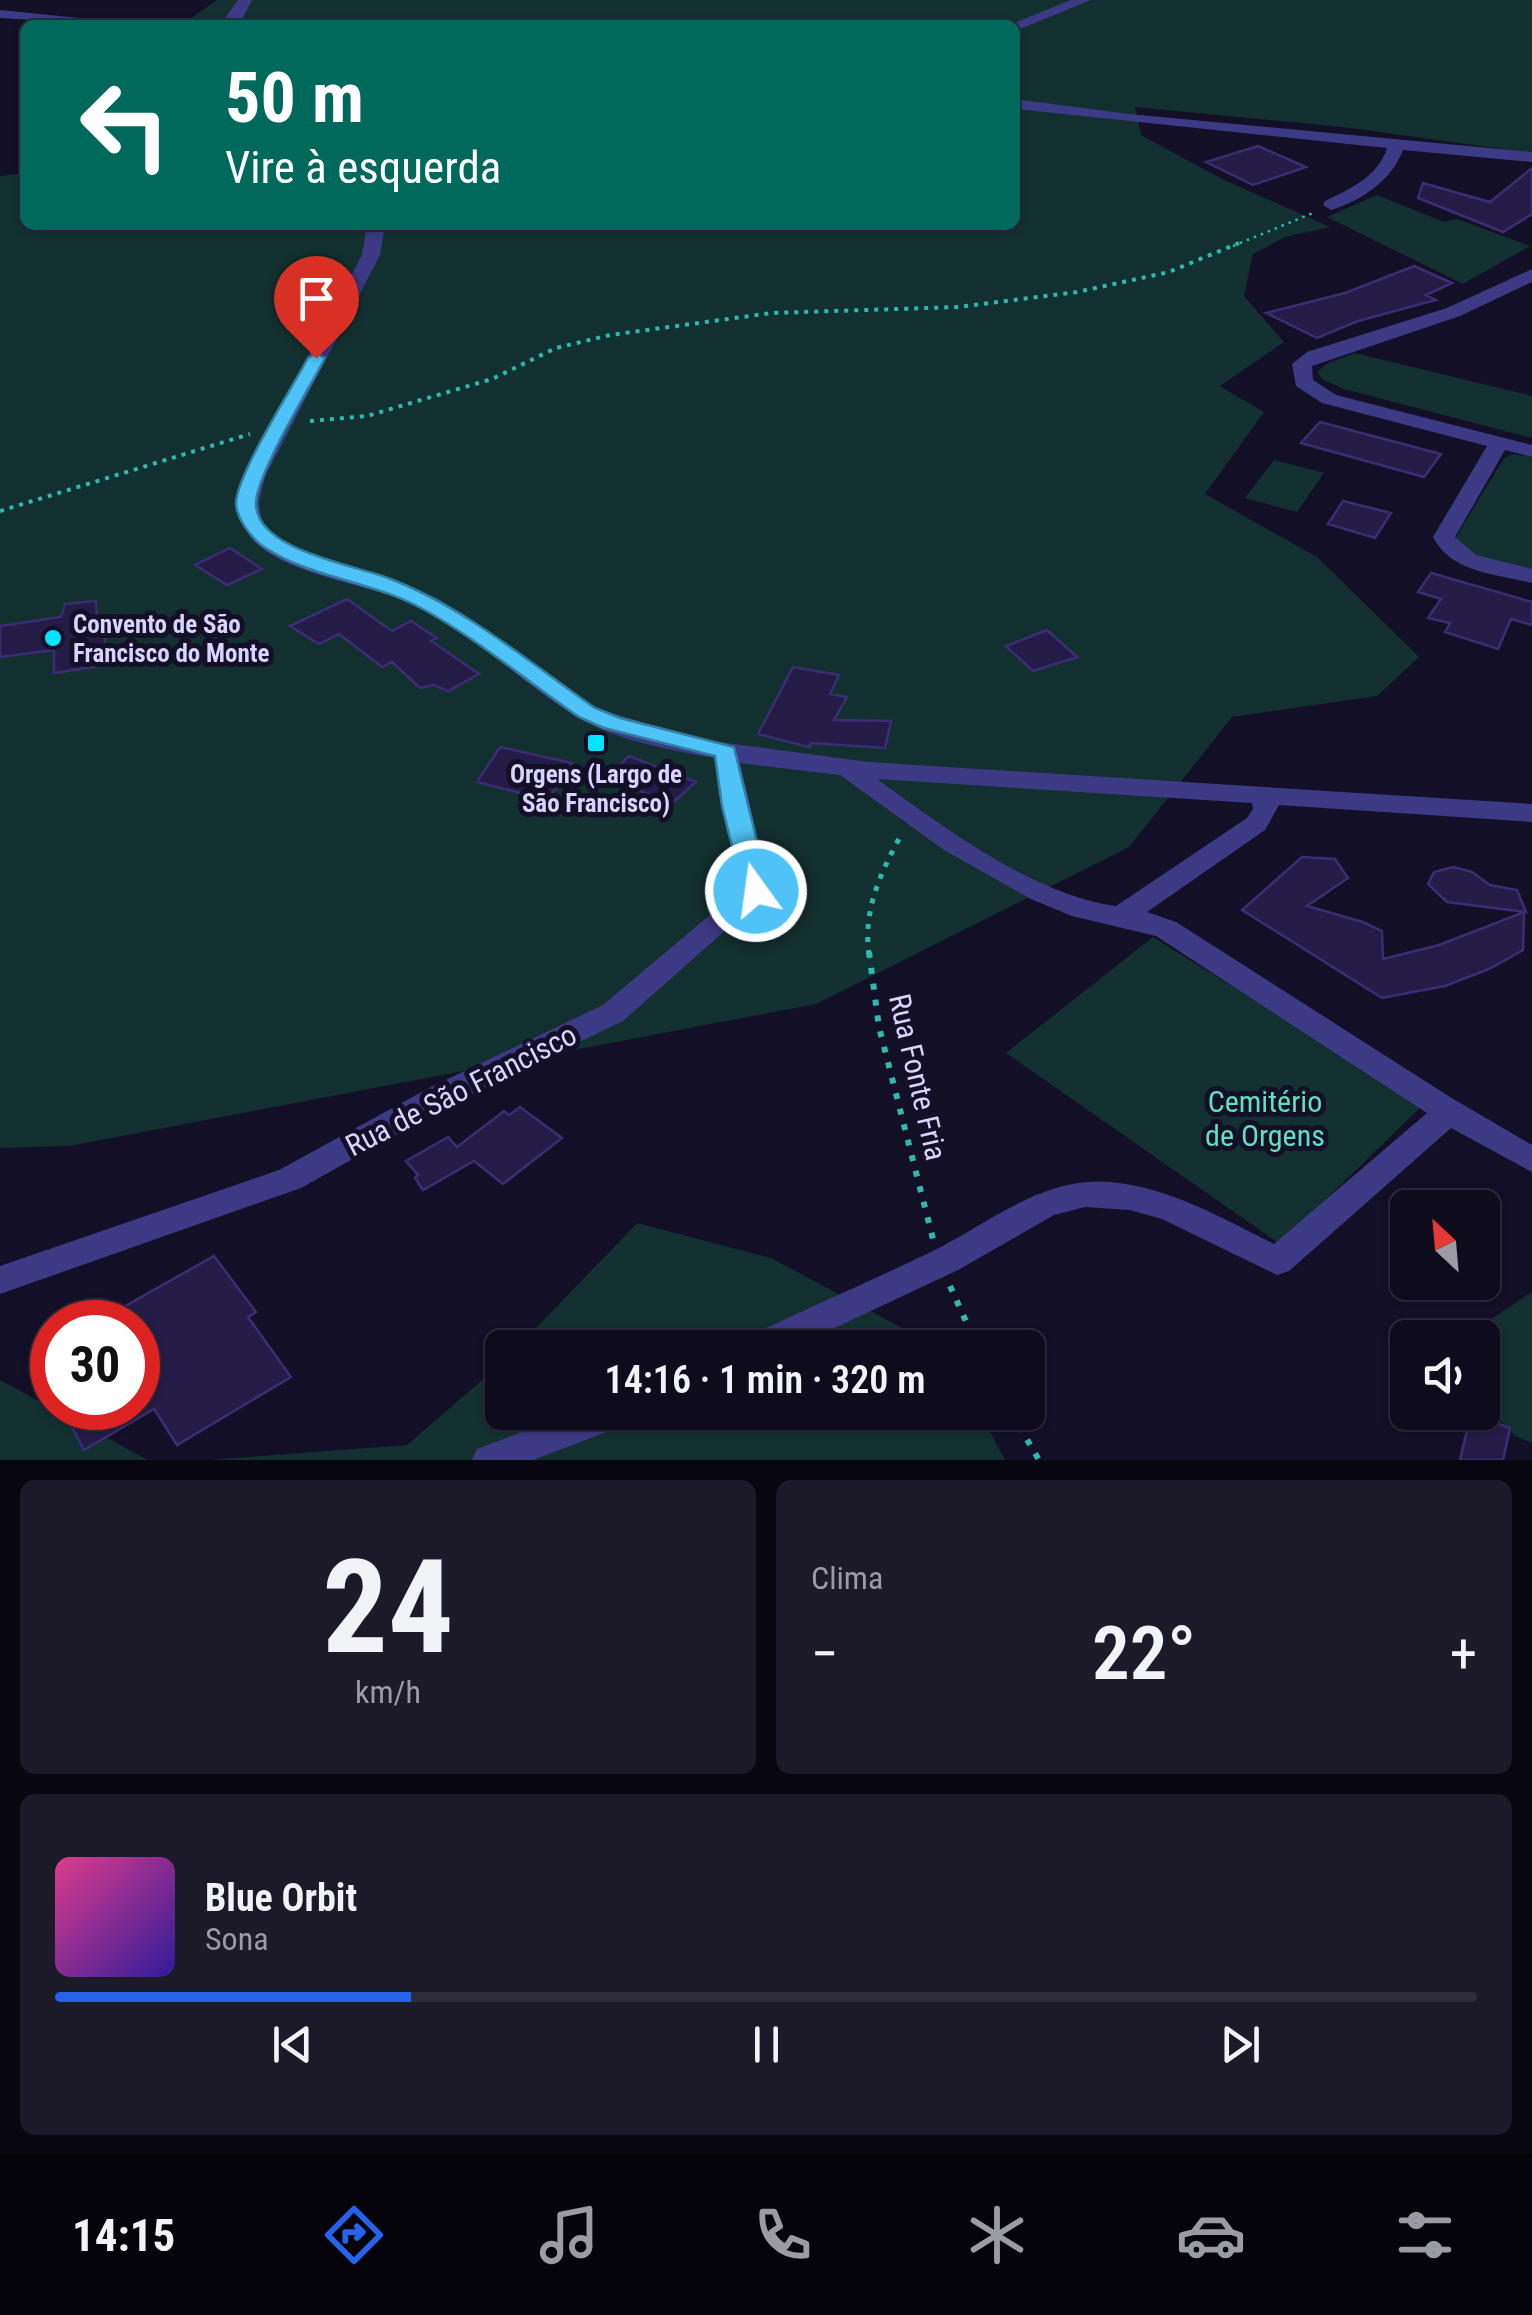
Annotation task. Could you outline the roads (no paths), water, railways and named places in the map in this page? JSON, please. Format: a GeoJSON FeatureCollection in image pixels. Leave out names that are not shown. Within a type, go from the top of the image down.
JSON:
{"type":"FeatureCollection","features":[{"type":"Feature","properties":{"kind":"street"},"geometry":{"type":"LineString","coordinates":[[1020,24],[1084,0]]}},
{"type":"Feature","properties":{"kind":"street"},"geometry":{"type":"LineString","coordinates":[[0,14],[59,20]]}},
{"type":"Feature","properties":{"kind":"street"},"geometry":{"type":"LineString","coordinates":[[1020,105],[1129,119],[1532,156]]}},
{"type":"Feature","properties":{"kind":"street"},"geometry":{"type":"LineString","coordinates":[[1326,207],[1382,174],[1394,160],[1397,142]]}},
{"type":"Feature","properties":{"kind":"street"},"geometry":{"type":"LineString","coordinates":[[375,230],[371,255],[254,477],[246,503],[251,521],[266,540],[285,551],[381,582],[429,604],[587,712],[612,723],[726,752],[845,767],[1532,813]]}},
{"type":"Feature","properties":{"kind":"street"},"geometry":{"type":"LineString","coordinates":[[1531,275],[1485,300],[1314,356],[1302,364],[1304,382],[1329,399],[1532,451]]}},
{"type":"Feature","properties":{"kind":"street"},"geometry":{"type":"LineString","coordinates":[[1499,442],[1444,537],[1446,546],[1459,556],[1532,576]]}},
{"type":"Feature","properties":{"kind":"street","name":"Rua de São Francisco"},"geometry":{"type":"LineString","coordinates":[[0,1280],[290,1179],[440,1096],[613,1013],[756,891],[734,806],[726,752]]}},
{"type":"Feature","properties":{"kind":"street"},"geometry":{"type":"LineString","coordinates":[[845,767],[916,821],[993,869],[1073,907],[1162,926],[1447,1114],[1532,1160]]}},
{"type":"Feature","properties":{"kind":"street"},"geometry":{"type":"LineString","coordinates":[[1119,917],[1256,824],[1266,809],[1264,795]]}},
{"type":"Feature","properties":{"kind":"street"},"geometry":{"type":"LineString","coordinates":[[797,1330],[940,1263],[1046,1204],[1074,1194],[1149,1200],[1277,1261],[1447,1114]]}},
{"type":"Feature","properties":{"kind":"street"},"geometry":{"type":"LineString","coordinates":[[490,1460],[570,1430]]}},
{"type":"Feature","properties":{"kind":"place","name":"Convento de São Francisco do Monte"},"geometry":{"type":"Point","coordinates":[53,638]}},
{"type":"Feature","properties":{"kind":"place","name":"Orgens (Largo de São Francisco)"},"geometry":{"type":"Point","coordinates":[596,743]}},
{"type":"Feature","properties":{"kind":"park label","name":"Cemitério de Orgens"},"geometry":{"type":"Point","coordinates":[1265,1118]}}]}
